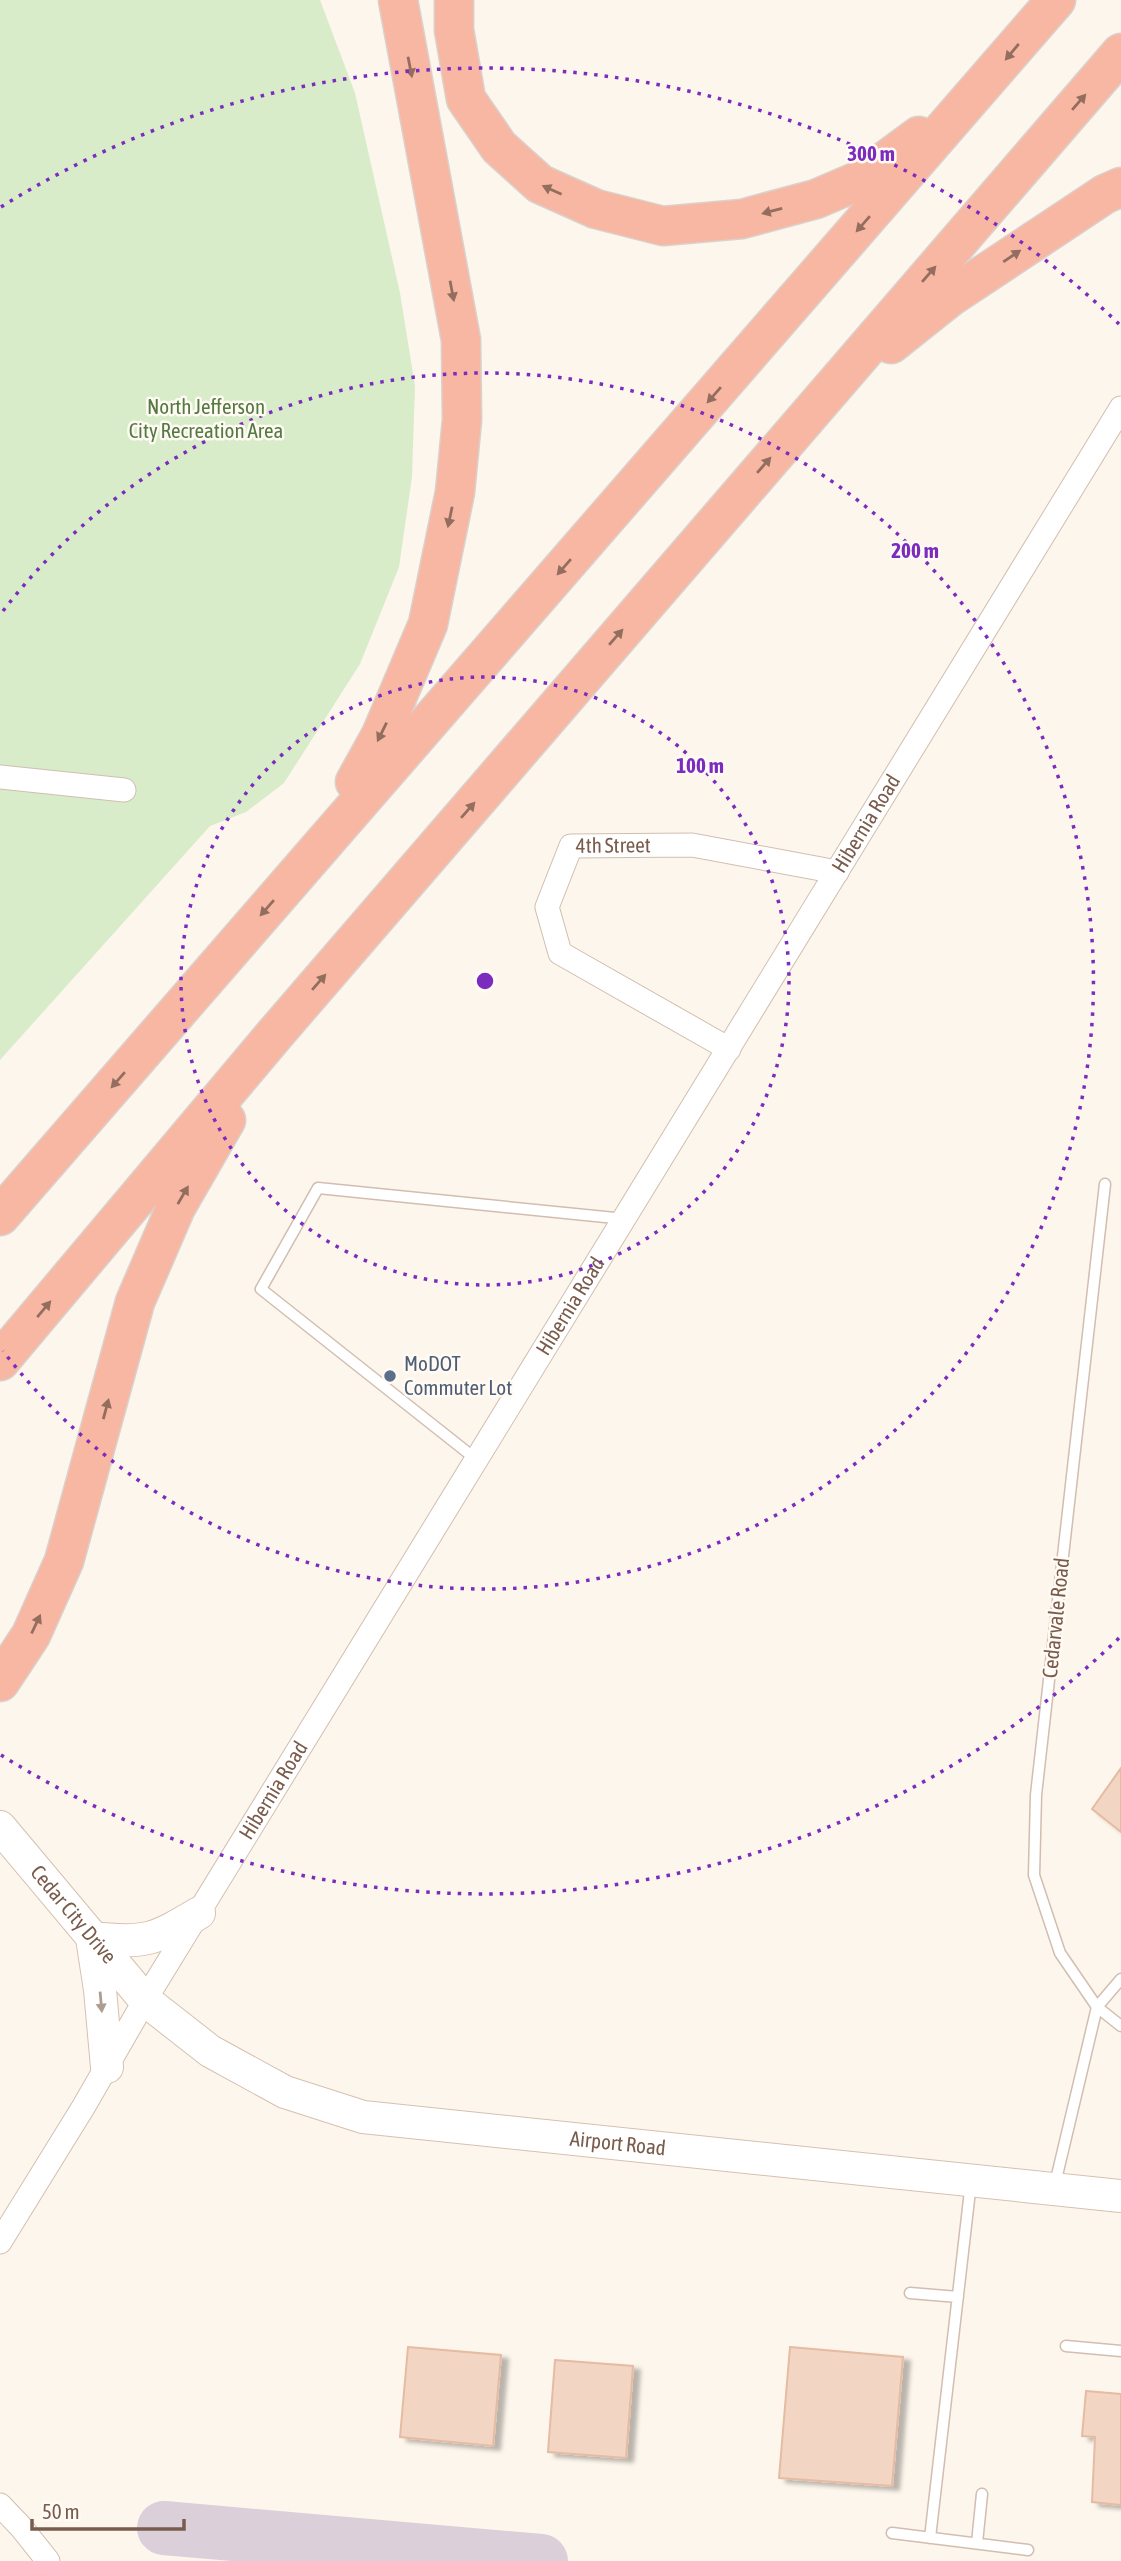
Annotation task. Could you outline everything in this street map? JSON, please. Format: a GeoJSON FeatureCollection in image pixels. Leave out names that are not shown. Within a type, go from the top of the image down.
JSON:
{"type":"FeatureCollection","features":[{"type":"Feature","properties":{"kind":"highway"},"geometry":{"type":"LineString","coordinates":[[312,856],[381,735],[428,624],[455,492],[462,420],[461,340],[398,0]]}},
{"type":"Feature","properties":{"kind":"highway"},"geometry":{"type":"LineString","coordinates":[[454,0],[454,30],[467,99],[499,147],[540,184],[596,209],[663,226],[741,219],[816,199],[858,181],[977,93]]}},
{"type":"Feature","properties":{"kind":"highway"},"geometry":{"type":"LineString","coordinates":[[0,1216],[1056,0]]}},
{"type":"Feature","properties":{"kind":"highway"},"geometry":{"type":"LineString","coordinates":[[0,1361],[275,1034],[1121,53]]}},
{"type":"Feature","properties":{"kind":"highway"},"geometry":{"type":"LineString","coordinates":[[821,399],[950,297],[1105,194],[1121,187]]}},
{"type":"Feature","properties":{"kind":"highway"},"geometry":{"type":"LineString","coordinates":[[0,1682],[31,1635],[64,1561],[135,1302],[176,1207],[275,1034]]}},
{"type":"Feature","properties":{"kind":"street","name":"Hibernia Road"},"geometry":{"type":"LineString","coordinates":[[0,2242],[145,2000],[1121,408]]}},
{"type":"Feature","properties":{"kind":"street"},"geometry":{"type":"LineString","coordinates":[[0,777],[124,790]]}},
{"type":"Feature","properties":{"kind":"street","name":"4th Street"},"geometry":{"type":"LineString","coordinates":[[729,1049],[560,953],[547,906],[571,846],[692,845],[837,872]]}},
{"type":"Feature","properties":{"kind":"street","name":"Cedar City Drive"},"geometry":{"type":"LineString","coordinates":[[0,1827],[145,2000]]}},
{"type":"Feature","properties":{"kind":"street"},"geometry":{"type":"LineString","coordinates":[[107,2067],[92,1938],[130,1942],[161,1935],[199,1913]]}},
{"type":"Feature","properties":{"kind":"street","name":"Airport Road"},"geometry":{"type":"LineString","coordinates":[[145,2000],[210,2052],[285,2092],[363,2117],[1121,2196]]}},
{"type":"Feature","properties":{"kind":"street"},"geometry":{"type":"LineString","coordinates":[[0,2505],[48,2561]]}},
{"type":"Feature","properties":{"kind":"lane","name":"Cedarvale Road"},"geometry":{"type":"LineString","coordinates":[[1105,1184],[1038,1782],[1034,1875],[1060,1953],[1097,2007],[1121,2026]]}},
{"type":"Feature","properties":{"kind":"lane"},"geometry":{"type":"LineString","coordinates":[[477,1460],[261,1289],[318,1188],[625,1219]]}},
{"type":"Feature","properties":{"kind":"lane"},"geometry":{"type":"LineString","coordinates":[[1054,2190],[1097,2007],[1121,1979]]}},
{"type":"Feature","properties":{"kind":"lane"},"geometry":{"type":"LineString","coordinates":[[930,2538],[971,2181]]}},
{"type":"Feature","properties":{"kind":"lane"},"geometry":{"type":"LineString","coordinates":[[910,2293],[958,2297]]}},
{"type":"Feature","properties":{"kind":"lane"},"geometry":{"type":"LineString","coordinates":[[1066,2346],[1121,2351]]}},
{"type":"Feature","properties":{"kind":"lane"},"geometry":{"type":"LineString","coordinates":[[977,2543],[982,2494]]}},
{"type":"Feature","properties":{"kind":"lane"},"geometry":{"type":"LineString","coordinates":[[892,2533],[1028,2550]]}},
{"type":"Feature","properties":{"kind":"green space","name":"North Jefferson City Recreation Area"},"geometry":{"type":"Polygon","coordinates":[[[0,0],[320,0],[355,93],[400,293],[415,386],[412,477],[399,567],[360,664],[284,783],[246,812],[210,826],[0,1060],[0,0]]]}},
{"type":"Feature","properties":{"kind":"building"},"geometry":{"type":"Polygon","coordinates":[[[1121,1768],[1121,1832],[1092,1809],[1121,1768]]]}},
{"type":"Feature","properties":{"kind":"building"},"geometry":{"type":"Polygon","coordinates":[[[408,2347],[501,2355],[493,2446],[400,2437],[408,2347]]]}},
{"type":"Feature","properties":{"kind":"building"},"geometry":{"type":"Polygon","coordinates":[[[790,2347],[903,2357],[892,2486],[779,2478],[790,2347]]]}},
{"type":"Feature","properties":{"kind":"building"},"geometry":{"type":"Polygon","coordinates":[[[555,2360],[633,2366],[626,2458],[548,2452],[555,2360]]]}},
{"type":"Feature","properties":{"kind":"building"},"geometry":{"type":"Polygon","coordinates":[[[1086,2391],[1121,2394],[1121,2505],[1092,2502],[1095,2437],[1082,2436],[1086,2391]]]}},
{"type":"Feature","properties":{"kind":"taxiway"},"geometry":{"type":"LineString","coordinates":[[164,2528],[541,2561]]}},
{"type":"Feature","properties":{"kind":"place","name":"MoDOT Commuter Lot"},"geometry":{"type":"Point","coordinates":[390,1376]}}]}
